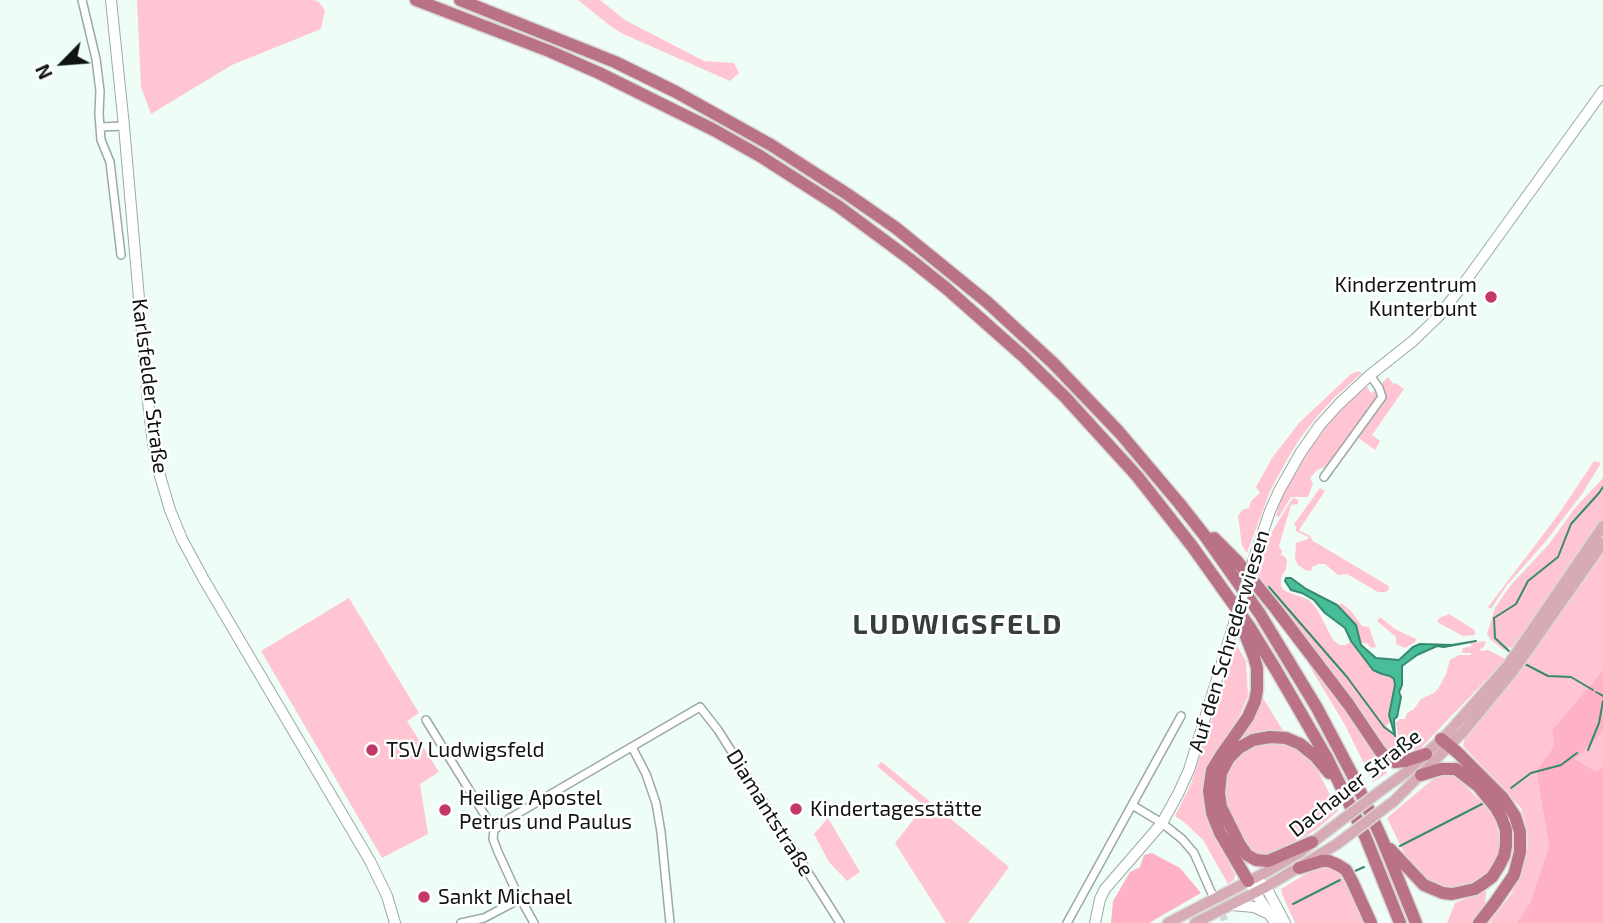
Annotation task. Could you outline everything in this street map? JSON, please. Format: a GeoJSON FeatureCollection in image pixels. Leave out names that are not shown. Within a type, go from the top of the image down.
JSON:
{"type":"FeatureCollection","features":[{"type":"Feature","properties":{"kind":"highway"},"geometry":{"type":"LineString","coordinates":[[416,0],[549,51],[714,130],[838,206],[880,236],[992,327],[1065,397],[1137,476],[1229,597],[1276,670],[1321,748],[1370,848],[1400,923]]}},
{"type":"Feature","properties":{"kind":"highway"},"geometry":{"type":"LineString","coordinates":[[460,0],[615,62],[676,92],[771,145],[896,228],[1017,329],[1111,424],[1179,503],[1237,561],[1276,608],[1386,758],[1395,762],[1426,754]]}},
{"type":"Feature","properties":{"kind":"highway"},"geometry":{"type":"LineString","coordinates":[[1179,503],[1281,647],[1337,745],[1382,839],[1416,923]]}},
{"type":"Feature","properties":{"kind":"highway"},"geometry":{"type":"LineString","coordinates":[[1229,597],[1254,657],[1257,690],[1248,717],[1212,771],[1209,792],[1212,813],[1220,833],[1251,884]]}},
{"type":"Feature","properties":{"kind":"highway"},"geometry":{"type":"LineString","coordinates":[[1312,842],[1273,860],[1261,862],[1247,855],[1232,832],[1221,807],[1219,784],[1226,764],[1239,748],[1253,740],[1286,738],[1308,750],[1340,786]]}},
{"type":"Feature","properties":{"kind":"highway"},"geometry":{"type":"LineString","coordinates":[[1445,743],[1503,798],[1515,816],[1520,832],[1520,852],[1514,875],[1479,923]]}},
{"type":"Feature","properties":{"kind":"highway"},"geometry":{"type":"LineString","coordinates":[[1382,839],[1424,885],[1443,893],[1452,894],[1475,889],[1492,877],[1500,866],[1506,846],[1506,830],[1496,808],[1478,786],[1456,769],[1441,769],[1421,775]]}},
{"type":"Feature","properties":{"kind":"highway"},"geometry":{"type":"LineString","coordinates":[[1299,868],[1329,861],[1346,870],[1371,923]]}},
{"type":"Feature","properties":{"kind":"main road","name":"Dachauer Straße"},"geometry":{"type":"LineString","coordinates":[[1251,884],[1266,887],[1337,844],[1394,801],[1421,775],[1511,667],[1603,526]]}},
{"type":"Feature","properties":{"kind":"main road","name":"Dachauer Straße"},"geometry":{"type":"LineString","coordinates":[[1520,654],[1603,543]]}},
{"type":"Feature","properties":{"kind":"main road","name":"Dachauer Straße"},"geometry":{"type":"LineString","coordinates":[[1168,923],[1251,884],[1299,853],[1408,771],[1426,754],[1445,743]]}},
{"type":"Feature","properties":{"kind":"main road","name":"Dachauer Straße"},"geometry":{"type":"LineString","coordinates":[[1195,923],[1231,905],[1251,884]]}},
{"type":"Feature","properties":{"kind":"street"},"geometry":{"type":"LineString","coordinates":[[82,0],[96,59],[101,140],[110,162],[121,255]]}},
{"type":"Feature","properties":{"kind":"street","name":"Karlsfelder Straße"},"geometry":{"type":"LineString","coordinates":[[111,0],[148,402],[153,443],[170,510],[181,539],[203,578],[370,860],[387,895],[395,923]]}},
{"type":"Feature","properties":{"kind":"street","name":"Auf den Schrederwiesen"},"geometry":{"type":"LineString","coordinates":[[1097,919],[1100,899],[1105,889],[1162,823],[1189,770],[1270,511],[1301,452],[1339,404],[1439,316],[1603,91]]}},
{"type":"Feature","properties":{"kind":"street"},"geometry":{"type":"LineString","coordinates":[[100,127],[124,126]]}},
{"type":"Feature","properties":{"kind":"street"},"geometry":{"type":"LineString","coordinates":[[1324,477],[1382,397],[1370,375]]}},
{"type":"Feature","properties":{"kind":"street","name":"Diamantstraße"},"geometry":{"type":"LineString","coordinates":[[632,747],[700,707],[718,730],[840,923]]}},
{"type":"Feature","properties":{"kind":"street"},"geometry":{"type":"LineString","coordinates":[[1067,923],[1181,716]]}},
{"type":"Feature","properties":{"kind":"street"},"geometry":{"type":"LineString","coordinates":[[426,720],[494,830],[493,839],[520,900],[534,923]]}},
{"type":"Feature","properties":{"kind":"street"},"geometry":{"type":"LineString","coordinates":[[494,830],[632,747],[646,774],[656,803],[670,923]]}},
{"type":"Feature","properties":{"kind":"street"},"geometry":{"type":"LineString","coordinates":[[1132,805],[1182,839],[1194,853],[1212,894]]}},
{"type":"Feature","properties":{"kind":"street"},"geometry":{"type":"LineString","coordinates":[[1251,884],[1273,919]]}},
{"type":"Feature","properties":{"kind":"street"},"geometry":{"type":"LineString","coordinates":[[1266,887],[1284,923]]}},
{"type":"Feature","properties":{"kind":"street"},"geometry":{"type":"LineString","coordinates":[[461,923],[484,918],[520,900]]}},
{"type":"Feature","properties":{"kind":"street"},"geometry":{"type":"LineString","coordinates":[[1231,905],[1254,907],[1265,911],[1273,919]]}},
{"type":"Feature","properties":{"kind":"shaded area"},"geometry":{"type":"Polygon","coordinates":[[[137,0],[314,0],[325,10],[321,29],[232,65],[151,114],[141,87],[137,0]]]}},
{"type":"Feature","properties":{"kind":"shaded area"},"geometry":{"type":"Polygon","coordinates":[[[578,0],[600,0],[625,20],[704,61],[734,63],[739,73],[730,81],[623,34],[578,0]]]}},
{"type":"Feature","properties":{"kind":"shaded area"},"geometry":{"type":"Polygon","coordinates":[[[1358,371],[1362,373],[1321,412],[1289,456],[1270,491],[1247,553],[1242,546],[1238,516],[1242,510],[1249,508],[1251,501],[1260,493],[1256,487],[1272,458],[1299,423],[1351,374],[1358,371]]]}},
{"type":"Feature","properties":{"kind":"shaded area"},"geometry":{"type":"Polygon","coordinates":[[[1388,377],[1393,384],[1396,383],[1404,389],[1372,435],[1380,441],[1375,450],[1357,437],[1382,403],[1385,396],[1381,384],[1388,377]]]}},
{"type":"Feature","properties":{"kind":"shaded area"},"geometry":{"type":"Polygon","coordinates":[[[1367,387],[1371,393],[1376,390],[1379,396],[1329,466],[1317,470],[1310,478],[1313,484],[1308,497],[1291,497],[1279,517],[1276,516],[1281,498],[1309,450],[1332,419],[1367,387]]]}},
{"type":"Feature","properties":{"kind":"shaded area"},"geometry":{"type":"Polygon","coordinates":[[[1594,461],[1601,463],[1582,494],[1546,541],[1507,585],[1491,609],[1488,607],[1558,515],[1594,461]]]}},
{"type":"Feature","properties":{"kind":"shaded area"},"geometry":{"type":"Polygon","coordinates":[[[1603,478],[1603,519],[1513,649],[1510,647],[1504,650],[1487,634],[1495,608],[1510,586],[1549,544],[1575,508],[1603,478]]]}},
{"type":"Feature","properties":{"kind":"shaded area"},"geometry":{"type":"Polygon","coordinates":[[[1320,488],[1325,491],[1299,530],[1389,586],[1386,592],[1378,592],[1347,574],[1338,575],[1325,564],[1312,567],[1311,571],[1298,565],[1295,559],[1296,543],[1310,538],[1296,531],[1294,524],[1320,488]]]}},
{"type":"Feature","properties":{"kind":"shaded area"},"geometry":{"type":"Polygon","coordinates":[[[1295,498],[1298,504],[1291,505],[1279,546],[1281,555],[1287,560],[1281,586],[1285,591],[1309,600],[1317,609],[1333,640],[1340,645],[1351,641],[1373,670],[1395,679],[1389,715],[1391,721],[1386,726],[1393,734],[1398,736],[1396,722],[1405,719],[1407,713],[1414,709],[1421,699],[1438,689],[1450,660],[1459,655],[1471,655],[1462,653],[1463,648],[1472,646],[1470,643],[1486,641],[1481,651],[1488,650],[1506,659],[1417,752],[1404,757],[1389,755],[1305,637],[1258,578],[1257,572],[1268,538],[1295,498]]]}},
{"type":"Feature","properties":{"kind":"shaded area"},"geometry":{"type":"Polygon","coordinates":[[[1603,554],[1603,670],[1552,730],[1554,746],[1536,771],[1549,846],[1530,903],[1516,923],[1489,923],[1512,893],[1522,871],[1528,846],[1527,829],[1521,808],[1463,746],[1465,737],[1518,673],[1603,554]]]}},
{"type":"Feature","properties":{"kind":"shaded area"},"geometry":{"type":"Polygon","coordinates":[[[1286,578],[1291,578],[1337,605],[1356,625],[1361,645],[1376,658],[1399,660],[1420,644],[1452,645],[1476,641],[1444,647],[1437,646],[1417,655],[1402,666],[1402,685],[1399,692],[1401,697],[1397,717],[1394,719],[1395,736],[1389,715],[1394,679],[1373,670],[1351,641],[1345,628],[1325,613],[1314,600],[1291,590],[1286,578]]]}},
{"type":"Feature","properties":{"kind":"shaded area","name":"TSV Ludwigsfeld"},"geometry":{"type":"Polygon","coordinates":[[[349,598],[419,713],[407,721],[439,772],[420,784],[428,834],[382,858],[261,651],[349,598]]]}},
{"type":"Feature","properties":{"kind":"shaded area"},"geometry":{"type":"Polygon","coordinates":[[[1341,603],[1362,626],[1369,627],[1376,647],[1371,648],[1367,643],[1360,643],[1356,625],[1338,607],[1341,603]]]}},
{"type":"Feature","properties":{"kind":"shaded area"},"geometry":{"type":"Polygon","coordinates":[[[1449,614],[1475,631],[1475,635],[1463,636],[1437,622],[1439,618],[1449,614]]]}},
{"type":"Feature","properties":{"kind":"shaded area"},"geometry":{"type":"Polygon","coordinates":[[[1380,617],[1395,629],[1416,639],[1415,642],[1405,648],[1396,644],[1396,637],[1377,621],[1380,617]]]}},
{"type":"Feature","properties":{"kind":"shaded area"},"geometry":{"type":"Polygon","coordinates":[[[1236,644],[1246,661],[1248,696],[1239,717],[1212,759],[1205,806],[1208,822],[1235,875],[1234,880],[1228,884],[1203,840],[1175,816],[1191,784],[1236,644]]]}},
{"type":"Feature","properties":{"kind":"shaded area"},"geometry":{"type":"Polygon","coordinates":[[[1311,660],[1387,773],[1373,782],[1345,725],[1307,662],[1311,660]]]}},
{"type":"Feature","properties":{"kind":"shaded area"},"geometry":{"type":"Polygon","coordinates":[[[1603,670],[1603,732],[1575,759],[1595,771],[1603,767],[1603,923],[1516,923],[1530,903],[1549,846],[1536,771],[1554,746],[1552,730],[1603,670]]]}},
{"type":"Feature","properties":{"kind":"shaded area"},"geometry":{"type":"Polygon","coordinates":[[[1261,695],[1284,732],[1239,743],[1252,723],[1261,695]]]}},
{"type":"Feature","properties":{"kind":"shaded area"},"geometry":{"type":"Polygon","coordinates":[[[1603,732],[1603,767],[1595,771],[1575,759],[1603,732]]]}},
{"type":"Feature","properties":{"kind":"shaded area"},"geometry":{"type":"Polygon","coordinates":[[[1264,742],[1280,742],[1301,751],[1316,767],[1338,811],[1317,829],[1278,853],[1260,855],[1246,848],[1226,809],[1223,788],[1230,763],[1243,751],[1264,742]]]}},
{"type":"Feature","properties":{"kind":"shaded area"},"geometry":{"type":"Polygon","coordinates":[[[882,762],[1009,867],[968,923],[946,923],[895,843],[924,806],[877,766],[882,762]]]}},
{"type":"Feature","properties":{"kind":"shaded area"},"geometry":{"type":"Polygon","coordinates":[[[1444,774],[1454,774],[1493,814],[1501,840],[1496,862],[1482,880],[1462,888],[1443,889],[1425,880],[1407,859],[1387,818],[1433,779],[1444,774]]]}},
{"type":"Feature","properties":{"kind":"shaded area"},"geometry":{"type":"Polygon","coordinates":[[[828,818],[860,872],[847,881],[829,862],[814,834],[828,818]]]}},
{"type":"Feature","properties":{"kind":"shaded area"},"geometry":{"type":"Polygon","coordinates":[[[1152,853],[1180,868],[1201,893],[1149,923],[1111,923],[1113,901],[1130,872],[1140,867],[1144,855],[1152,853]]]}},
{"type":"Feature","properties":{"kind":"shaded area"},"geometry":{"type":"Polygon","coordinates":[[[1319,866],[1328,866],[1339,872],[1366,923],[1295,923],[1281,889],[1319,866]]]}},
{"type":"Feature","properties":{"kind":"shaded area"},"geometry":{"type":"Polygon","coordinates":[[[1486,891],[1485,907],[1473,923],[1447,923],[1455,903],[1486,891]]]}},
{"type":"Feature","properties":{"kind":"waterway"},"geometry":{"type":"LineString","coordinates":[[1511,653],[1495,638],[1494,618],[1516,604],[1528,581],[1558,557],[1571,524],[1603,487]]}},
{"type":"Feature","properties":{"kind":"waterway"},"geometry":{"type":"LineString","coordinates":[[1269,587],[1347,677],[1384,727],[1395,735]]}},
{"type":"Feature","properties":{"kind":"waterway"},"geometry":{"type":"LineString","coordinates":[[1523,663],[1548,676],[1571,677],[1593,690]]}},
{"type":"Feature","properties":{"kind":"waterway"},"geometry":{"type":"LineString","coordinates":[[1596,692],[1603,696]]}},
{"type":"Feature","properties":{"kind":"waterway"},"geometry":{"type":"LineString","coordinates":[[1588,750],[1599,723],[1603,701]]}},
{"type":"Feature","properties":{"kind":"waterway"},"geometry":{"type":"LineString","coordinates":[[1511,788],[1531,773],[1561,765],[1577,753]]}},
{"type":"Feature","properties":{"kind":"waterway"},"geometry":{"type":"LineString","coordinates":[[1400,846],[1482,804]]}},
{"type":"Feature","properties":{"kind":"waterway"},"geometry":{"type":"LineString","coordinates":[[1355,871],[1364,867]]}},
{"type":"Feature","properties":{"kind":"waterway"},"geometry":{"type":"LineString","coordinates":[[1293,904],[1340,880]]}},
{"type":"Feature","properties":{"kind":"tunnel"},"geometry":{"type":"LineString","coordinates":[[1213,895],[1226,923]]}},
{"type":"Feature","properties":{"kind":"place","name":"Kinderzentrum Kunterbunt"},"geometry":{"type":"Point","coordinates":[1491,297]}},
{"type":"Feature","properties":{"kind":"place","name":"TSV Ludwigsfeld"},"geometry":{"type":"Point","coordinates":[372,750]}},
{"type":"Feature","properties":{"kind":"place","name":"Kindertagesstätte"},"geometry":{"type":"Point","coordinates":[796,809]}},
{"type":"Feature","properties":{"kind":"place","name":"Heilige Apostel Petrus und Paulus"},"geometry":{"type":"Point","coordinates":[445,810]}},
{"type":"Feature","properties":{"kind":"place","name":"Sankt Michael"},"geometry":{"type":"Point","coordinates":[424,897]}},
{"type":"Feature","properties":{"kind":"district","name":"LUDWIGSFELD"},"geometry":{"type":"Point","coordinates":[958,625]}}]}
